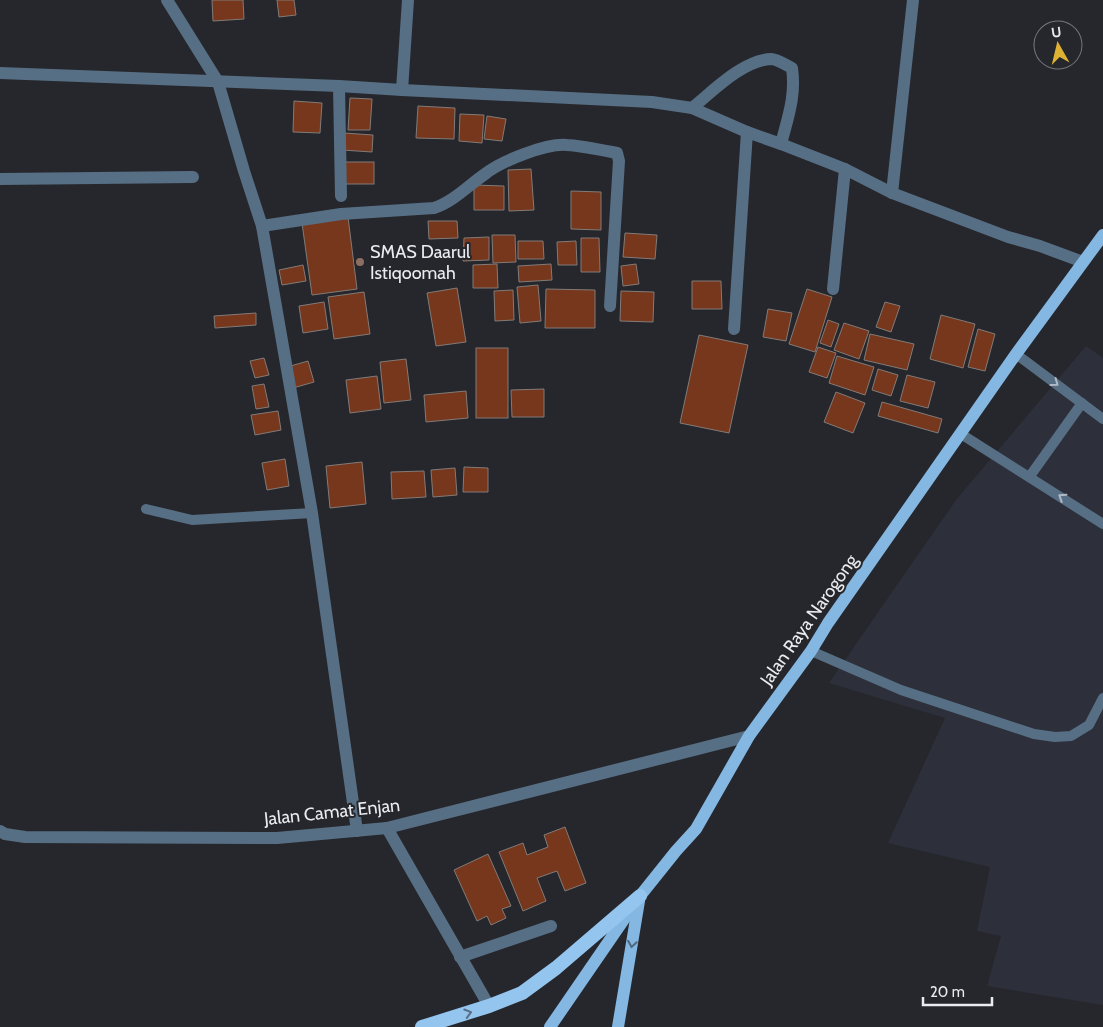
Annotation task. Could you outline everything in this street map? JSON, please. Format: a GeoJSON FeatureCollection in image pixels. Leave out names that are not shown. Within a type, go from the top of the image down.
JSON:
{"type":"FeatureCollection","features":[{"type":"Feature","properties":{"kind":"highway"},"geometry":{"type":"LineString","coordinates":[[422,1027],[489,1006],[522,993],[556,968],[640,896]]}},
{"type":"Feature","properties":{"kind":"main road","name":"Jalan Raya Narogong"},"geometry":{"type":"LineString","coordinates":[[550,1027],[640,896],[696,829],[748,736],[812,651],[828,623],[1016,354],[1103,235]]}},
{"type":"Feature","properties":{"kind":"main road"},"geometry":{"type":"LineString","coordinates":[[618,1027],[640,896]]}},
{"type":"Feature","properties":{"kind":"street"},"geometry":{"type":"LineString","coordinates":[[167,0],[218,82],[262,226],[312,513],[358,831]]}},
{"type":"Feature","properties":{"kind":"street"},"geometry":{"type":"LineString","coordinates":[[402,90],[408,0]]}},
{"type":"Feature","properties":{"kind":"street"},"geometry":{"type":"LineString","coordinates":[[892,193],[913,0]]}},
{"type":"Feature","properties":{"kind":"street"},"geometry":{"type":"LineString","coordinates":[[692,108],[741,69],[772,59],[792,68],[794,83],[794,98],[781,144]]}},
{"type":"Feature","properties":{"kind":"street"},"geometry":{"type":"LineString","coordinates":[[0,73],[339,86],[652,102],[692,108],[747,132],[845,169],[892,193],[1008,237],[1040,246],[1083,262]]}},
{"type":"Feature","properties":{"kind":"street"},"geometry":{"type":"LineString","coordinates":[[339,86],[341,196]]}},
{"type":"Feature","properties":{"kind":"street"},"geometry":{"type":"LineString","coordinates":[[734,329],[747,132]]}},
{"type":"Feature","properties":{"kind":"street"},"geometry":{"type":"LineString","coordinates":[[262,226],[341,214],[443,205],[493,167],[510,158],[551,146],[565,144],[612,152],[617,154],[619,161],[610,306]]}},
{"type":"Feature","properties":{"kind":"street"},"geometry":{"type":"LineString","coordinates":[[833,289],[845,169]]}},
{"type":"Feature","properties":{"kind":"street"},"geometry":{"type":"LineString","coordinates":[[0,179],[193,177]]}},
{"type":"Feature","properties":{"kind":"street","name":"Jalan Camat Enjan"},"geometry":{"type":"LineString","coordinates":[[0,831],[5,834],[25,837],[278,838],[387,828],[748,736]]}},
{"type":"Feature","properties":{"kind":"street"},"geometry":{"type":"LineString","coordinates":[[387,828],[489,1006]]}},
{"type":"Feature","properties":{"kind":"street"},"geometry":{"type":"LineString","coordinates":[[460,957],[551,926]]}},
{"type":"Feature","properties":{"kind":"lane"},"geometry":{"type":"LineString","coordinates":[[1016,354],[1103,419]]}},
{"type":"Feature","properties":{"kind":"lane"},"geometry":{"type":"LineString","coordinates":[[1030,476],[1082,403]]}},
{"type":"Feature","properties":{"kind":"lane"},"geometry":{"type":"LineString","coordinates":[[961,434],[1103,524]]}},
{"type":"Feature","properties":{"kind":"lane"},"geometry":{"type":"LineString","coordinates":[[146,509],[173,517],[192,520],[312,513]]}},
{"type":"Feature","properties":{"kind":"lane"},"geometry":{"type":"LineString","coordinates":[[812,651],[901,690],[1034,734],[1054,737],[1070,736],[1088,725],[1103,698]]}},
{"type":"Feature","properties":{"kind":"shaded area"},"geometry":{"type":"Polygon","coordinates":[[[1086,346],[1103,358],[1103,1005],[987,986],[1001,936],[977,931],[990,867],[888,843],[945,718],[829,683],[956,500],[1086,346]]]}},
{"type":"Feature","properties":{"kind":"building"},"geometry":{"type":"Polygon","coordinates":[[[212,0],[243,0],[244,19],[213,21],[212,0]]]}},
{"type":"Feature","properties":{"kind":"building"},"geometry":{"type":"Polygon","coordinates":[[[277,0],[294,0],[296,15],[279,17],[277,0]]]}},
{"type":"Feature","properties":{"kind":"building"},"geometry":{"type":"Polygon","coordinates":[[[350,98],[372,99],[370,130],[348,130],[350,98]]]}},
{"type":"Feature","properties":{"kind":"building"},"geometry":{"type":"Polygon","coordinates":[[[294,101],[322,103],[320,133],[293,132],[294,101]]]}},
{"type":"Feature","properties":{"kind":"building"},"geometry":{"type":"Polygon","coordinates":[[[418,106],[455,108],[454,139],[416,138],[418,106]]]}},
{"type":"Feature","properties":{"kind":"building"},"geometry":{"type":"Polygon","coordinates":[[[460,114],[484,115],[482,143],[459,141],[460,114]]]}},
{"type":"Feature","properties":{"kind":"building"},"geometry":{"type":"Polygon","coordinates":[[[487,116],[506,119],[502,141],[484,139],[487,116]]]}},
{"type":"Feature","properties":{"kind":"building"},"geometry":{"type":"Polygon","coordinates":[[[344,133],[373,135],[372,152],[342,150],[344,133]]]}},
{"type":"Feature","properties":{"kind":"building"},"geometry":{"type":"Polygon","coordinates":[[[344,162],[374,162],[374,184],[344,184],[344,162]]]}},
{"type":"Feature","properties":{"kind":"building"},"geometry":{"type":"Polygon","coordinates":[[[531,169],[534,210],[509,211],[508,170],[531,169]]]}},
{"type":"Feature","properties":{"kind":"building"},"geometry":{"type":"Polygon","coordinates":[[[474,185],[504,186],[504,210],[474,210],[474,185]]]}},
{"type":"Feature","properties":{"kind":"building"},"geometry":{"type":"Polygon","coordinates":[[[571,191],[601,192],[601,230],[571,229],[571,191]]]}},
{"type":"Feature","properties":{"kind":"building"},"geometry":{"type":"Polygon","coordinates":[[[348,217],[357,289],[312,295],[302,223],[348,217]]]}},
{"type":"Feature","properties":{"kind":"building"},"geometry":{"type":"Polygon","coordinates":[[[428,221],[457,221],[458,238],[429,239],[428,221]]]}},
{"type":"Feature","properties":{"kind":"building"},"geometry":{"type":"Polygon","coordinates":[[[625,233],[657,235],[655,259],[623,257],[625,233]]]}},
{"type":"Feature","properties":{"kind":"building"},"geometry":{"type":"Polygon","coordinates":[[[492,235],[515,235],[516,262],[493,263],[492,235]]]}},
{"type":"Feature","properties":{"kind":"building"},"geometry":{"type":"Polygon","coordinates":[[[489,237],[489,260],[463,261],[464,238],[489,237]]]}},
{"type":"Feature","properties":{"kind":"building"},"geometry":{"type":"Polygon","coordinates":[[[581,238],[599,238],[600,272],[581,272],[581,238]]]}},
{"type":"Feature","properties":{"kind":"building"},"geometry":{"type":"Polygon","coordinates":[[[518,241],[543,241],[544,259],[518,259],[518,241]]]}},
{"type":"Feature","properties":{"kind":"building"},"geometry":{"type":"Polygon","coordinates":[[[576,241],[577,265],[558,265],[557,242],[576,241]]]}},
{"type":"Feature","properties":{"kind":"building"},"geometry":{"type":"Polygon","coordinates":[[[497,264],[498,288],[473,288],[473,265],[497,264]]]}},
{"type":"Feature","properties":{"kind":"building"},"geometry":{"type":"Polygon","coordinates":[[[551,264],[552,280],[519,282],[518,266],[551,264]]]}},
{"type":"Feature","properties":{"kind":"building"},"geometry":{"type":"Polygon","coordinates":[[[636,264],[639,284],[623,286],[621,266],[636,264]]]}},
{"type":"Feature","properties":{"kind":"building"},"geometry":{"type":"Polygon","coordinates":[[[303,265],[306,281],[282,285],[279,270],[303,265]]]}},
{"type":"Feature","properties":{"kind":"building"},"geometry":{"type":"Polygon","coordinates":[[[692,281],[721,281],[722,309],[692,309],[692,281]]]}},
{"type":"Feature","properties":{"kind":"building"},"geometry":{"type":"Polygon","coordinates":[[[538,285],[541,321],[520,323],[517,287],[538,285]]]}},
{"type":"Feature","properties":{"kind":"building"},"geometry":{"type":"Polygon","coordinates":[[[457,288],[466,342],[436,346],[427,293],[457,288]]]}},
{"type":"Feature","properties":{"kind":"building"},"geometry":{"type":"Polygon","coordinates":[[[546,289],[595,290],[595,328],[545,328],[546,289]]]}},
{"type":"Feature","properties":{"kind":"building"},"geometry":{"type":"Polygon","coordinates":[[[807,289],[832,297],[815,352],[789,344],[807,289]]]}},
{"type":"Feature","properties":{"kind":"building"},"geometry":{"type":"Polygon","coordinates":[[[513,290],[514,320],[495,321],[494,291],[513,290]]]}},
{"type":"Feature","properties":{"kind":"building"},"geometry":{"type":"Polygon","coordinates":[[[621,291],[654,292],[653,322],[620,321],[621,291]]]}},
{"type":"Feature","properties":{"kind":"building"},"geometry":{"type":"Polygon","coordinates":[[[364,292],[370,334],[334,339],[328,297],[364,292]]]}},
{"type":"Feature","properties":{"kind":"building"},"geometry":{"type":"Polygon","coordinates":[[[324,302],[328,329],[303,333],[299,306],[324,302]]]}},
{"type":"Feature","properties":{"kind":"building"},"geometry":{"type":"Polygon","coordinates":[[[885,302],[900,306],[891,332],[876,327],[885,302]]]}},
{"type":"Feature","properties":{"kind":"building"},"geometry":{"type":"Polygon","coordinates":[[[768,309],[792,313],[786,341],[763,337],[768,309]]]}},
{"type":"Feature","properties":{"kind":"building"},"geometry":{"type":"Polygon","coordinates":[[[256,313],[256,325],[215,328],[214,316],[256,313]]]}},
{"type":"Feature","properties":{"kind":"building"},"geometry":{"type":"Polygon","coordinates":[[[941,315],[975,324],[963,368],[930,359],[941,315]]]}},
{"type":"Feature","properties":{"kind":"building"},"geometry":{"type":"Polygon","coordinates":[[[828,320],[839,324],[831,347],[820,343],[828,320]]]}},
{"type":"Feature","properties":{"kind":"building"},"geometry":{"type":"Polygon","coordinates":[[[844,323],[869,331],[859,359],[834,350],[844,323]]]}},
{"type":"Feature","properties":{"kind":"building"},"geometry":{"type":"Polygon","coordinates":[[[978,329],[995,334],[985,371],[968,367],[978,329]]]}},
{"type":"Feature","properties":{"kind":"building"},"geometry":{"type":"Polygon","coordinates":[[[870,334],[914,344],[907,370],[864,360],[870,334]]]}},
{"type":"Feature","properties":{"kind":"building"},"geometry":{"type":"Polygon","coordinates":[[[699,335],[748,345],[729,433],[680,423],[699,335]]]}},
{"type":"Feature","properties":{"kind":"building"},"geometry":{"type":"Polygon","coordinates":[[[818,347],[836,353],[827,378],[809,372],[818,347]]]}},
{"type":"Feature","properties":{"kind":"building"},"geometry":{"type":"Polygon","coordinates":[[[476,348],[508,348],[508,418],[476,418],[476,348]]]}},
{"type":"Feature","properties":{"kind":"building"},"geometry":{"type":"Polygon","coordinates":[[[837,356],[874,367],[865,395],[829,383],[837,356]]]}},
{"type":"Feature","properties":{"kind":"building"},"geometry":{"type":"Polygon","coordinates":[[[264,358],[269,375],[255,378],[250,361],[264,358]]]}},
{"type":"Feature","properties":{"kind":"building"},"geometry":{"type":"Polygon","coordinates":[[[406,359],[411,400],[384,403],[380,362],[406,359]]]}},
{"type":"Feature","properties":{"kind":"building"},"geometry":{"type":"Polygon","coordinates":[[[308,361],[314,382],[293,388],[287,367],[308,361]]]}},
{"type":"Feature","properties":{"kind":"building"},"geometry":{"type":"Polygon","coordinates":[[[878,369],[898,375],[891,396],[872,390],[878,369]]]}},
{"type":"Feature","properties":{"kind":"building"},"geometry":{"type":"Polygon","coordinates":[[[907,375],[935,382],[928,408],[900,401],[907,375]]]}},
{"type":"Feature","properties":{"kind":"building"},"geometry":{"type":"Polygon","coordinates":[[[377,376],[381,409],[350,413],[346,380],[377,376]]]}},
{"type":"Feature","properties":{"kind":"building"},"geometry":{"type":"Polygon","coordinates":[[[264,384],[269,407],[256,409],[252,386],[264,384]]]}},
{"type":"Feature","properties":{"kind":"building"},"geometry":{"type":"Polygon","coordinates":[[[544,389],[544,417],[512,417],[511,390],[544,389]]]}},
{"type":"Feature","properties":{"kind":"building"},"geometry":{"type":"Polygon","coordinates":[[[466,391],[468,418],[426,422],[424,395],[466,391]]]}},
{"type":"Feature","properties":{"kind":"building"},"geometry":{"type":"Polygon","coordinates":[[[836,392],[865,403],[853,433],[824,422],[836,392]]]}},
{"type":"Feature","properties":{"kind":"building"},"geometry":{"type":"Polygon","coordinates":[[[882,402],[942,419],[938,433],[878,416],[882,402]]]}},
{"type":"Feature","properties":{"kind":"building"},"geometry":{"type":"Polygon","coordinates":[[[278,411],[281,430],[255,435],[251,415],[278,411]]]}},
{"type":"Feature","properties":{"kind":"building"},"geometry":{"type":"Polygon","coordinates":[[[285,459],[289,486],[267,490],[262,463],[285,459]]]}},
{"type":"Feature","properties":{"kind":"building"},"geometry":{"type":"Polygon","coordinates":[[[362,462],[366,504],[330,508],[326,466],[362,462]]]}},
{"type":"Feature","properties":{"kind":"building"},"geometry":{"type":"Polygon","coordinates":[[[464,467],[488,468],[488,492],[463,492],[464,467]]]}},
{"type":"Feature","properties":{"kind":"building"},"geometry":{"type":"Polygon","coordinates":[[[455,468],[457,495],[433,497],[431,470],[455,468]]]}},
{"type":"Feature","properties":{"kind":"building"},"geometry":{"type":"Polygon","coordinates":[[[424,471],[426,497],[392,499],[391,472],[424,471]]]}},
{"type":"Feature","properties":{"kind":"building"},"geometry":{"type":"Polygon","coordinates":[[[565,827],[586,883],[565,891],[557,871],[537,878],[546,901],[523,911],[499,852],[523,843],[527,855],[548,847],[544,835],[565,827]]]}},
{"type":"Feature","properties":{"kind":"building"},"geometry":{"type":"Polygon","coordinates":[[[488,854],[511,906],[502,909],[506,918],[491,925],[487,916],[477,921],[454,870],[488,854]]]}},
{"type":"Feature","properties":{"kind":"place","name":"SMAS Daarul Istiqoomah"},"geometry":{"type":"Point","coordinates":[360,262]}}]}
